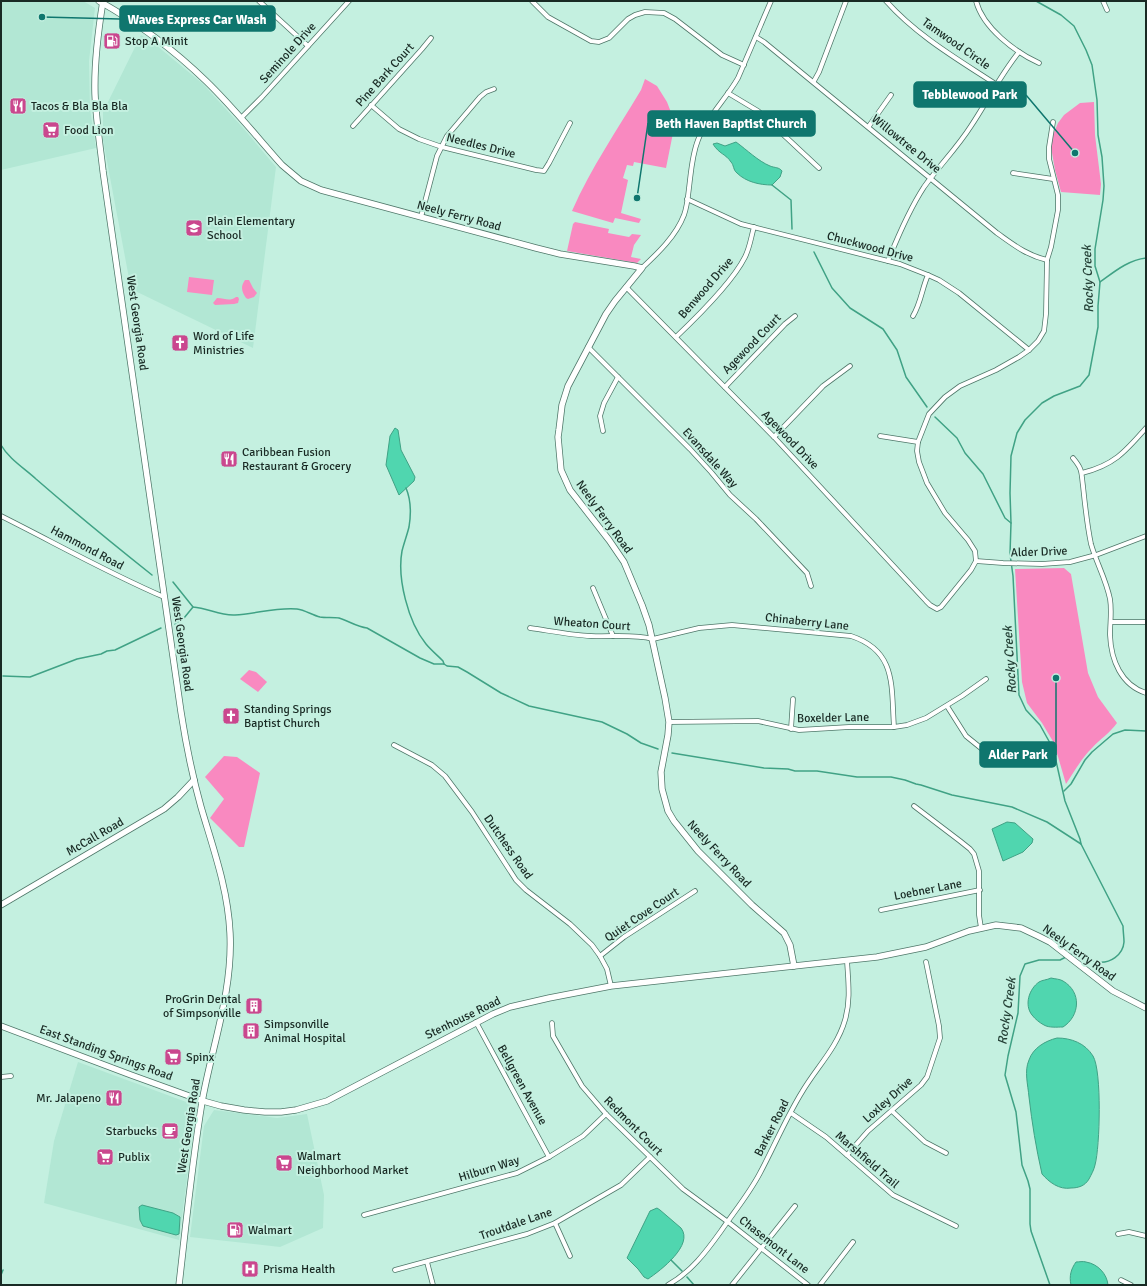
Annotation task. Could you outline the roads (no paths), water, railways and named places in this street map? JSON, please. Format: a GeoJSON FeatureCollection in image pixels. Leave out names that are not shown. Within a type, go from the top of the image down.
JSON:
{"type":"FeatureCollection","features":[{"type":"Feature","properties":{"kind":"street"},"geometry":{"type":"LineString","coordinates":[[260,1],[308,46]]}},
{"type":"Feature","properties":{"kind":"street","name":"Seminole Drive"},"geometry":{"type":"LineString","coordinates":[[241,118],[349,1]]}},
{"type":"Feature","properties":{"kind":"street"},"geometry":{"type":"LineString","coordinates":[[532,1],[549,18],[590,41],[599,42],[612,36],[628,19],[635,15],[649,12],[664,13],[675,19],[722,55],[744,65]]}},
{"type":"Feature","properties":{"kind":"street"},"geometry":{"type":"LineString","coordinates":[[642,268],[651,260],[676,230],[684,215],[692,158],[698,140],[706,125],[738,78],[771,1]]}},
{"type":"Feature","properties":{"kind":"street"},"geometry":{"type":"LineString","coordinates":[[814,81],[819,72],[846,1]]}},
{"type":"Feature","properties":{"kind":"street","name":"Tamwood Circle"},"geometry":{"type":"LineString","coordinates":[[886,1],[898,14],[925,36],[998,85]]}},
{"type":"Feature","properties":{"kind":"street"},"geometry":{"type":"LineString","coordinates":[[976,1],[982,16],[989,25],[1019,52],[1039,63]]}},
{"type":"Feature","properties":{"kind":"street"},"geometry":{"type":"LineString","coordinates":[[1103,1],[1107,10]]}},
{"type":"Feature","properties":{"kind":"street","name":"Neely Ferry Road"},"geometry":{"type":"LineString","coordinates":[[102,2],[126,16],[160,41],[206,81],[282,165],[291,174],[306,184],[321,190],[560,254],[642,268],[608,310],[571,378],[562,405],[558,437],[561,470],[570,490],[609,540],[624,562],[642,605],[653,639],[669,722],[661,772],[662,789],[668,811],[698,851],[752,905],[784,933],[790,945],[794,966],[877,957],[926,947],[981,928],[996,925],[1021,928],[1038,936],[1060,950],[1113,991],[1146,1008]]}},
{"type":"Feature","properties":{"kind":"street","name":"West Georgia Road"},"geometry":{"type":"LineString","coordinates":[[102,2],[96,60],[95,94],[98,129],[181,712],[194,780],[222,878],[228,906],[231,943],[227,984],[195,1147],[179,1285]]}},
{"type":"Feature","properties":{"kind":"street","name":"Willowtree Drive"},"geometry":{"type":"LineString","coordinates":[[756,37],[814,81],[1020,250],[1047,260]]}},
{"type":"Feature","properties":{"kind":"street","name":"Pine Bark Court"},"geometry":{"type":"LineString","coordinates":[[352,126],[431,38]]}},
{"type":"Feature","properties":{"kind":"street","name":"Tamwood Circle"},"geometry":{"type":"LineString","coordinates":[[888,261],[906,219],[920,194],[970,129],[1013,59],[1019,52]]}},
{"type":"Feature","properties":{"kind":"street"},"geometry":{"type":"LineString","coordinates":[[421,217],[437,156],[447,136],[480,97],[486,92],[494,90]]}},
{"type":"Feature","properties":{"kind":"street"},"geometry":{"type":"LineString","coordinates":[[728,93],[758,111],[819,168]]}},
{"type":"Feature","properties":{"kind":"street"},"geometry":{"type":"LineString","coordinates":[[869,126],[891,95]]}},
{"type":"Feature","properties":{"kind":"street","name":"Needles Drive"},"geometry":{"type":"LineString","coordinates":[[372,105],[393,124],[406,133],[419,139],[442,147],[544,171],[570,123]]}},
{"type":"Feature","properties":{"kind":"street"},"geometry":{"type":"LineString","coordinates":[[976,561],[973,545],[945,514],[926,483],[919,462],[917,451],[918,442],[929,414],[945,397],[960,386],[1012,362],[1029,350],[1041,336],[1045,326],[1047,260],[1058,210],[1058,195],[1048,153],[1053,122]]}},
{"type":"Feature","properties":{"kind":"street"},"geometry":{"type":"LineString","coordinates":[[1013,173],[1053,178]]}},
{"type":"Feature","properties":{"kind":"street","name":"Chuckwood Drive"},"geometry":{"type":"LineString","coordinates":[[687,199],[736,222],[888,261],[928,275],[959,293],[1029,350]]}},
{"type":"Feature","properties":{"kind":"street","name":"Benwood Drive"},"geometry":{"type":"LineString","coordinates":[[676,337],[722,289],[742,263],[748,250],[754,227]]}},
{"type":"Feature","properties":{"kind":"street"},"geometry":{"type":"LineString","coordinates":[[913,316],[918,308],[924,284],[928,275]]}},
{"type":"Feature","properties":{"kind":"street","name":"Agewood Drive"},"geometry":{"type":"LineString","coordinates":[[626,287],[774,437],[930,605],[937,609],[941,607],[953,590],[968,574],[976,561]]}},
{"type":"Feature","properties":{"kind":"street","name":"Agewood Court"},"geometry":{"type":"LineString","coordinates":[[725,387],[785,324],[795,316]]}},
{"type":"Feature","properties":{"kind":"street","name":"Evansdale Way"},"geometry":{"type":"LineString","coordinates":[[588,347],[690,449],[730,494],[807,573],[811,586]]}},
{"type":"Feature","properties":{"kind":"street"},"geometry":{"type":"LineString","coordinates":[[774,437],[823,386],[850,366]]}},
{"type":"Feature","properties":{"kind":"street"},"geometry":{"type":"LineString","coordinates":[[603,431],[600,416],[604,403],[618,377]]}},
{"type":"Feature","properties":{"kind":"street"},"geometry":{"type":"LineString","coordinates":[[1082,474],[1101,468],[1112,462],[1146,428]]}},
{"type":"Feature","properties":{"kind":"street"},"geometry":{"type":"LineString","coordinates":[[880,436],[918,442]]}},
{"type":"Feature","properties":{"kind":"street"},"geometry":{"type":"LineString","coordinates":[[1073,458],[1080,466],[1092,544],[1108,592],[1111,607],[1111,643],[1114,660],[1128,683],[1139,691],[1146,693]]}},
{"type":"Feature","properties":{"kind":"street","name":"Hammond Road"},"geometry":{"type":"LineString","coordinates":[[1,516],[47,538],[104,570],[164,598]]}},
{"type":"Feature","properties":{"kind":"street","name":"Alder Drive"},"geometry":{"type":"LineString","coordinates":[[976,561],[1003,563],[1060,563],[1080,560],[1096,555],[1146,536]]}},
{"type":"Feature","properties":{"kind":"street"},"geometry":{"type":"LineString","coordinates":[[593,588],[613,636]]}},
{"type":"Feature","properties":{"kind":"street"},"geometry":{"type":"LineString","coordinates":[[1111,622],[1146,622]]}},
{"type":"Feature","properties":{"kind":"street","name":"Chinaberry Lane"},"geometry":{"type":"LineString","coordinates":[[653,639],[699,628],[716,626],[841,634],[862,639],[878,651],[888,670],[894,727]]}},
{"type":"Feature","properties":{"kind":"street","name":"Wheaton Court"},"geometry":{"type":"LineString","coordinates":[[530,628],[592,636],[653,639]]}},
{"type":"Feature","properties":{"kind":"street","name":"Boxelder Lane"},"geometry":{"type":"LineString","coordinates":[[669,722],[758,721],[799,730],[894,727],[907,725],[926,718],[947,706],[986,679]]}},
{"type":"Feature","properties":{"kind":"street"},"geometry":{"type":"LineString","coordinates":[[791,729],[793,699]]}},
{"type":"Feature","properties":{"kind":"street"},"geometry":{"type":"LineString","coordinates":[[947,706],[966,736],[992,757]]}},
{"type":"Feature","properties":{"kind":"street","name":"Dutchess Road"},"geometry":{"type":"LineString","coordinates":[[394,745],[432,765],[445,776],[472,812],[516,880],[526,890],[570,924],[592,944],[607,969],[611,986]]}},
{"type":"Feature","properties":{"kind":"street","name":"McCall Road"},"geometry":{"type":"LineString","coordinates":[[1,904],[164,810],[194,780]]}},
{"type":"Feature","properties":{"kind":"street"},"geometry":{"type":"LineString","coordinates":[[914,806],[970,849],[974,854],[978,863],[980,890],[979,915],[981,928]]}},
{"type":"Feature","properties":{"kind":"street","name":"Loebner Lane"},"geometry":{"type":"LineString","coordinates":[[881,910],[980,890]]}},
{"type":"Feature","properties":{"kind":"street","name":"Quiet Cove Court"},"geometry":{"type":"LineString","coordinates":[[600,956],[624,937],[695,891]]}},
{"type":"Feature","properties":{"kind":"street","name":"Barker Road"},"geometry":{"type":"LineString","coordinates":[[668,1285],[682,1276],[702,1256],[728,1222],[759,1175],[801,1093],[832,1049],[843,1026],[848,1006],[849,989],[847,960]]}},
{"type":"Feature","properties":{"kind":"street","name":"Loxley Drive"},"geometry":{"type":"LineString","coordinates":[[847,1155],[868,1131],[920,1086],[927,1077],[940,1038],[926,962]]}},
{"type":"Feature","properties":{"kind":"street","name":"Stenhouse Road"},"geometry":{"type":"LineString","coordinates":[[203,1101],[221,1106],[265,1112],[296,1110],[327,1101],[476,1022],[510,1007],[611,986],[794,966]]}},
{"type":"Feature","properties":{"kind":"street","name":"Bellgreen Avenue"},"geometry":{"type":"LineString","coordinates":[[476,1022],[549,1157]]}},
{"type":"Feature","properties":{"kind":"street","name":"Redmont Court"},"geometry":{"type":"LineString","coordinates":[[552,1023],[553,1036],[582,1086],[606,1114],[682,1189],[728,1222]]}},
{"type":"Feature","properties":{"kind":"street","name":"East Standing Springs Road"},"geometry":{"type":"LineString","coordinates":[[1,1026],[131,1076],[203,1101]]}},
{"type":"Feature","properties":{"kind":"street"},"geometry":{"type":"LineString","coordinates":[[1,1077],[11,1076]]}},
{"type":"Feature","properties":{"kind":"street"},"geometry":{"type":"LineString","coordinates":[[892,1111],[925,1142],[946,1153]]}},
{"type":"Feature","properties":{"kind":"street","name":"Marshfield Trail"},"geometry":{"type":"LineString","coordinates":[[791,1113],[826,1138],[893,1195],[956,1226]]}},
{"type":"Feature","properties":{"kind":"street","name":"Hilburn Way"},"geometry":{"type":"LineString","coordinates":[[364,1215],[517,1173],[549,1157],[583,1136],[606,1114]]}},
{"type":"Feature","properties":{"kind":"street","name":"Troutdale Lane"},"geometry":{"type":"LineString","coordinates":[[395,1270],[527,1234],[555,1223],[621,1185],[650,1158]]}},
{"type":"Feature","properties":{"kind":"street"},"geometry":{"type":"LineString","coordinates":[[732,1285],[795,1206]]}},
{"type":"Feature","properties":{"kind":"street","name":"Chasemont Lane"},"geometry":{"type":"LineString","coordinates":[[728,1222],[808,1285]]}},
{"type":"Feature","properties":{"kind":"street"},"geometry":{"type":"LineString","coordinates":[[555,1223],[570,1256]]}},
{"type":"Feature","properties":{"kind":"street"},"geometry":{"type":"LineString","coordinates":[[1118,1234],[1129,1232],[1146,1236]]}},
{"type":"Feature","properties":{"kind":"street"},"geometry":{"type":"LineString","coordinates":[[820,1285],[853,1242]]}},
{"type":"Feature","properties":{"kind":"street"},"geometry":{"type":"LineString","coordinates":[[427,1262],[433,1285]]}},
{"type":"Feature","properties":{"kind":"street"},"geometry":{"type":"LineString","coordinates":[[1121,1280],[1131,1285]]}},
{"type":"Feature","properties":{"kind":"waterway","name":"Rocky Creek"},"geometry":{"type":"LineString","coordinates":[[1036,1],[1061,15],[1074,26],[1092,65],[1097,100],[1098,135],[1102,157],[1104,186],[1095,249],[1095,266],[1100,282],[1098,327],[1089,375],[1080,386],[1054,396],[1042,403],[1025,420],[1017,433],[1011,456],[1010,554],[1013,576],[1019,695],[1026,710],[1040,725],[1050,743],[1054,752],[1065,801],[1081,844],[1123,926],[1123,947],[1115,958],[1107,962],[1097,962],[1073,954],[1069,956]]}},
{"type":"Feature","properties":{"kind":"waterway"},"geometry":{"type":"LineString","coordinates":[[772,185],[791,200],[792,229]]}},
{"type":"Feature","properties":{"kind":"waterway"},"geometry":{"type":"LineString","coordinates":[[814,252],[832,288],[850,308],[883,329],[897,350],[906,377],[927,407]]}},
{"type":"Feature","properties":{"kind":"waterway"},"geometry":{"type":"LineString","coordinates":[[1100,282],[1127,264],[1146,258]]}},
{"type":"Feature","properties":{"kind":"waterway"},"geometry":{"type":"LineString","coordinates":[[935,417],[957,438],[965,453],[983,474],[1005,518],[1011,523]]}},
{"type":"Feature","properties":{"kind":"waterway"},"geometry":{"type":"LineString","coordinates":[[1,445],[8,455],[17,463],[152,575]]}},
{"type":"Feature","properties":{"kind":"waterway"},"geometry":{"type":"LineString","coordinates":[[406,488],[410,502],[410,518],[402,551],[401,562],[401,574],[405,599],[409,612],[420,635],[444,664]]}},
{"type":"Feature","properties":{"kind":"waterway"},"geometry":{"type":"LineString","coordinates":[[173,582],[193,607],[224,614],[230,615],[289,609],[300,610],[320,617],[343,619],[367,628],[420,658],[434,664],[444,664],[447,666],[458,667],[501,693],[529,706],[602,722],[627,734],[641,743],[658,749]]}},
{"type":"Feature","properties":{"kind":"waterway"},"geometry":{"type":"LineString","coordinates":[[175,624],[184,618],[193,607]]}},
{"type":"Feature","properties":{"kind":"waterway"},"geometry":{"type":"LineString","coordinates":[[3,676],[30,677],[77,659],[115,650],[161,628]]}},
{"type":"Feature","properties":{"kind":"waterway"},"geometry":{"type":"LineString","coordinates":[[1064,791],[1071,784],[1085,760],[1113,734],[1125,730],[1146,731]]}},
{"type":"Feature","properties":{"kind":"waterway"},"geometry":{"type":"LineString","coordinates":[[672,753],[764,768],[788,769],[795,771],[817,771],[857,777],[891,777],[905,780],[952,795],[1012,807],[1047,822],[1081,844]]}},
{"type":"Feature","properties":{"kind":"waterway","name":"Rocky Creek"},"geometry":{"type":"LineString","coordinates":[[1050,1285],[1031,1231],[1030,1189],[1022,1165],[1016,1112],[1005,1075],[1018,1013],[1020,976],[1025,964],[1039,960],[1060,960],[1066,957]]}},
{"type":"Feature","properties":{"kind":"waterway"},"geometry":{"type":"LineString","coordinates":[[671,1260],[682,1271]]}},
{"type":"Feature","properties":{"kind":"waterway"},"geometry":{"type":"LineString","coordinates":[[1,1275],[3,1270]]}},
{"type":"Feature","properties":{"kind":"waterway"},"geometry":{"type":"LineString","coordinates":[[687,1277],[694,1285]]}},
{"type":"Feature","properties":{"kind":"place","name":"Waves Express Car Wash"},"geometry":{"type":"Point","coordinates":[42,17]}},
{"type":"Feature","properties":{"kind":"place","name":"Stop A Minit"},"geometry":{"type":"Point","coordinates":[112,41]}},
{"type":"Feature","properties":{"kind":"place","name":"Tacos & Bla Bla Bla"},"geometry":{"type":"Point","coordinates":[18,106]}},
{"type":"Feature","properties":{"kind":"place","name":"Food Lion"},"geometry":{"type":"Point","coordinates":[51,130]}},
{"type":"Feature","properties":{"kind":"place","name":"Tebblewood Park"},"geometry":{"type":"Point","coordinates":[1075,153]}},
{"type":"Feature","properties":{"kind":"place","name":"Beth Haven Baptist Church"},"geometry":{"type":"Point","coordinates":[637,198]}},
{"type":"Feature","properties":{"kind":"place","name":"Plain Elementary School"},"geometry":{"type":"Point","coordinates":[194,228]}},
{"type":"Feature","properties":{"kind":"place","name":"Word of Life Ministries"},"geometry":{"type":"Point","coordinates":[180,343]}},
{"type":"Feature","properties":{"kind":"place","name":"Caribbean Fusion Restaurant & Grocery"},"geometry":{"type":"Point","coordinates":[229,459]}},
{"type":"Feature","properties":{"kind":"place","name":"Alder Park"},"geometry":{"type":"Point","coordinates":[1056,678]}},
{"type":"Feature","properties":{"kind":"place","name":"Standing Springs Baptist Church"},"geometry":{"type":"Point","coordinates":[231,716]}},
{"type":"Feature","properties":{"kind":"place","name":"ProGrin Dental of Simpsonville"},"geometry":{"type":"Point","coordinates":[254,1006]}},
{"type":"Feature","properties":{"kind":"place","name":"Simpsonville Animal Hospital"},"geometry":{"type":"Point","coordinates":[251,1031]}},
{"type":"Feature","properties":{"kind":"place","name":"Spinx"},"geometry":{"type":"Point","coordinates":[173,1057]}},
{"type":"Feature","properties":{"kind":"place","name":"Mr. Jalapeno"},"geometry":{"type":"Point","coordinates":[114,1098]}},
{"type":"Feature","properties":{"kind":"place","name":"Starbucks"},"geometry":{"type":"Point","coordinates":[170,1131]}},
{"type":"Feature","properties":{"kind":"place","name":"Publix"},"geometry":{"type":"Point","coordinates":[105,1157]}},
{"type":"Feature","properties":{"kind":"place","name":"Walmart Neighborhood Market"},"geometry":{"type":"Point","coordinates":[284,1163]}},
{"type":"Feature","properties":{"kind":"place","name":"Walmart"},"geometry":{"type":"Point","coordinates":[235,1230]}},
{"type":"Feature","properties":{"kind":"place","name":"Prisma Health"},"geometry":{"type":"Point","coordinates":[250,1269]}}]}
